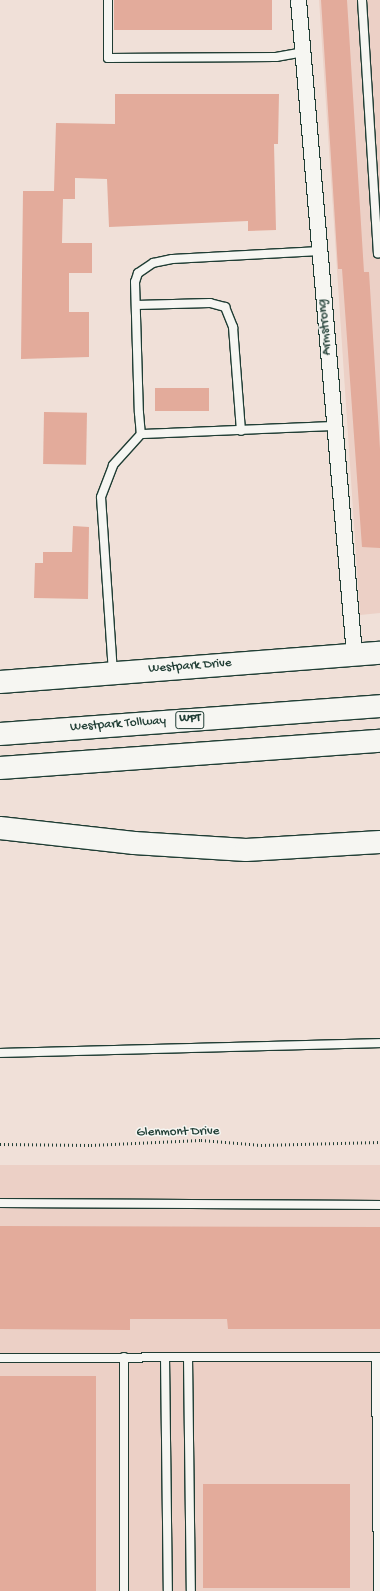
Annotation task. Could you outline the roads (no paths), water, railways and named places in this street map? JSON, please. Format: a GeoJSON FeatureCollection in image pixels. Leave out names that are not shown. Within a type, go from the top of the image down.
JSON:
{"type":"FeatureCollection","features":[{"type":"Feature","properties":{"kind":"main road","name":"Westpark Drive"},"geometry":{"type":"LineString","coordinates":[[0,682],[380,653]]}},
{"type":"Feature","properties":{"kind":"main road","name":"Westpark Tollway"},"geometry":{"type":"LineString","coordinates":[[0,734],[380,706]]}},
{"type":"Feature","properties":{"kind":"main road"},"geometry":{"type":"LineString","coordinates":[[0,768],[380,741]]}},
{"type":"Feature","properties":{"kind":"main road"},"geometry":{"type":"LineString","coordinates":[[0,828],[134,843],[246,850],[380,842]]}},
{"type":"Feature","properties":{"kind":"street","name":"Armstrong"},"geometry":{"type":"LineString","coordinates":[[298,0],[354,654]]}},
{"type":"Feature","properties":{"kind":"lane"},"geometry":{"type":"LineString","coordinates":[[108,0],[108,58],[276,57],[303,52]]}},
{"type":"Feature","properties":{"kind":"lane"},"geometry":{"type":"LineString","coordinates":[[362,0],[378,254],[380,253]]}},
{"type":"Feature","properties":{"kind":"lane"},"geometry":{"type":"LineString","coordinates":[[113,673],[101,497],[113,465],[141,434],[136,305],[138,273],[153,263],[172,259],[320,251]]}},
{"type":"Feature","properties":{"kind":"lane"},"geometry":{"type":"LineString","coordinates":[[136,305],[210,303],[224,307],[233,327],[241,431]]}},
{"type":"Feature","properties":{"kind":"lane"},"geometry":{"type":"LineString","coordinates":[[141,434],[335,426]]}},
{"type":"Feature","properties":{"kind":"lane"},"geometry":{"type":"LineString","coordinates":[[0,1053],[380,1043]]}},
{"type":"Feature","properties":{"kind":"lane"},"geometry":{"type":"LineString","coordinates":[[0,1203],[380,1205]]}},
{"type":"Feature","properties":{"kind":"lane"},"geometry":{"type":"LineString","coordinates":[[124,1357],[124,1591]]}},
{"type":"Feature","properties":{"kind":"lane"},"geometry":{"type":"LineString","coordinates":[[164,1357],[168,1591]]}},
{"type":"Feature","properties":{"kind":"lane"},"geometry":{"type":"LineString","coordinates":[[0,1358],[378,1357],[378,1591]]}},
{"type":"Feature","properties":{"kind":"lane"},"geometry":{"type":"LineString","coordinates":[[188,1358],[191,1591]]}}]}
